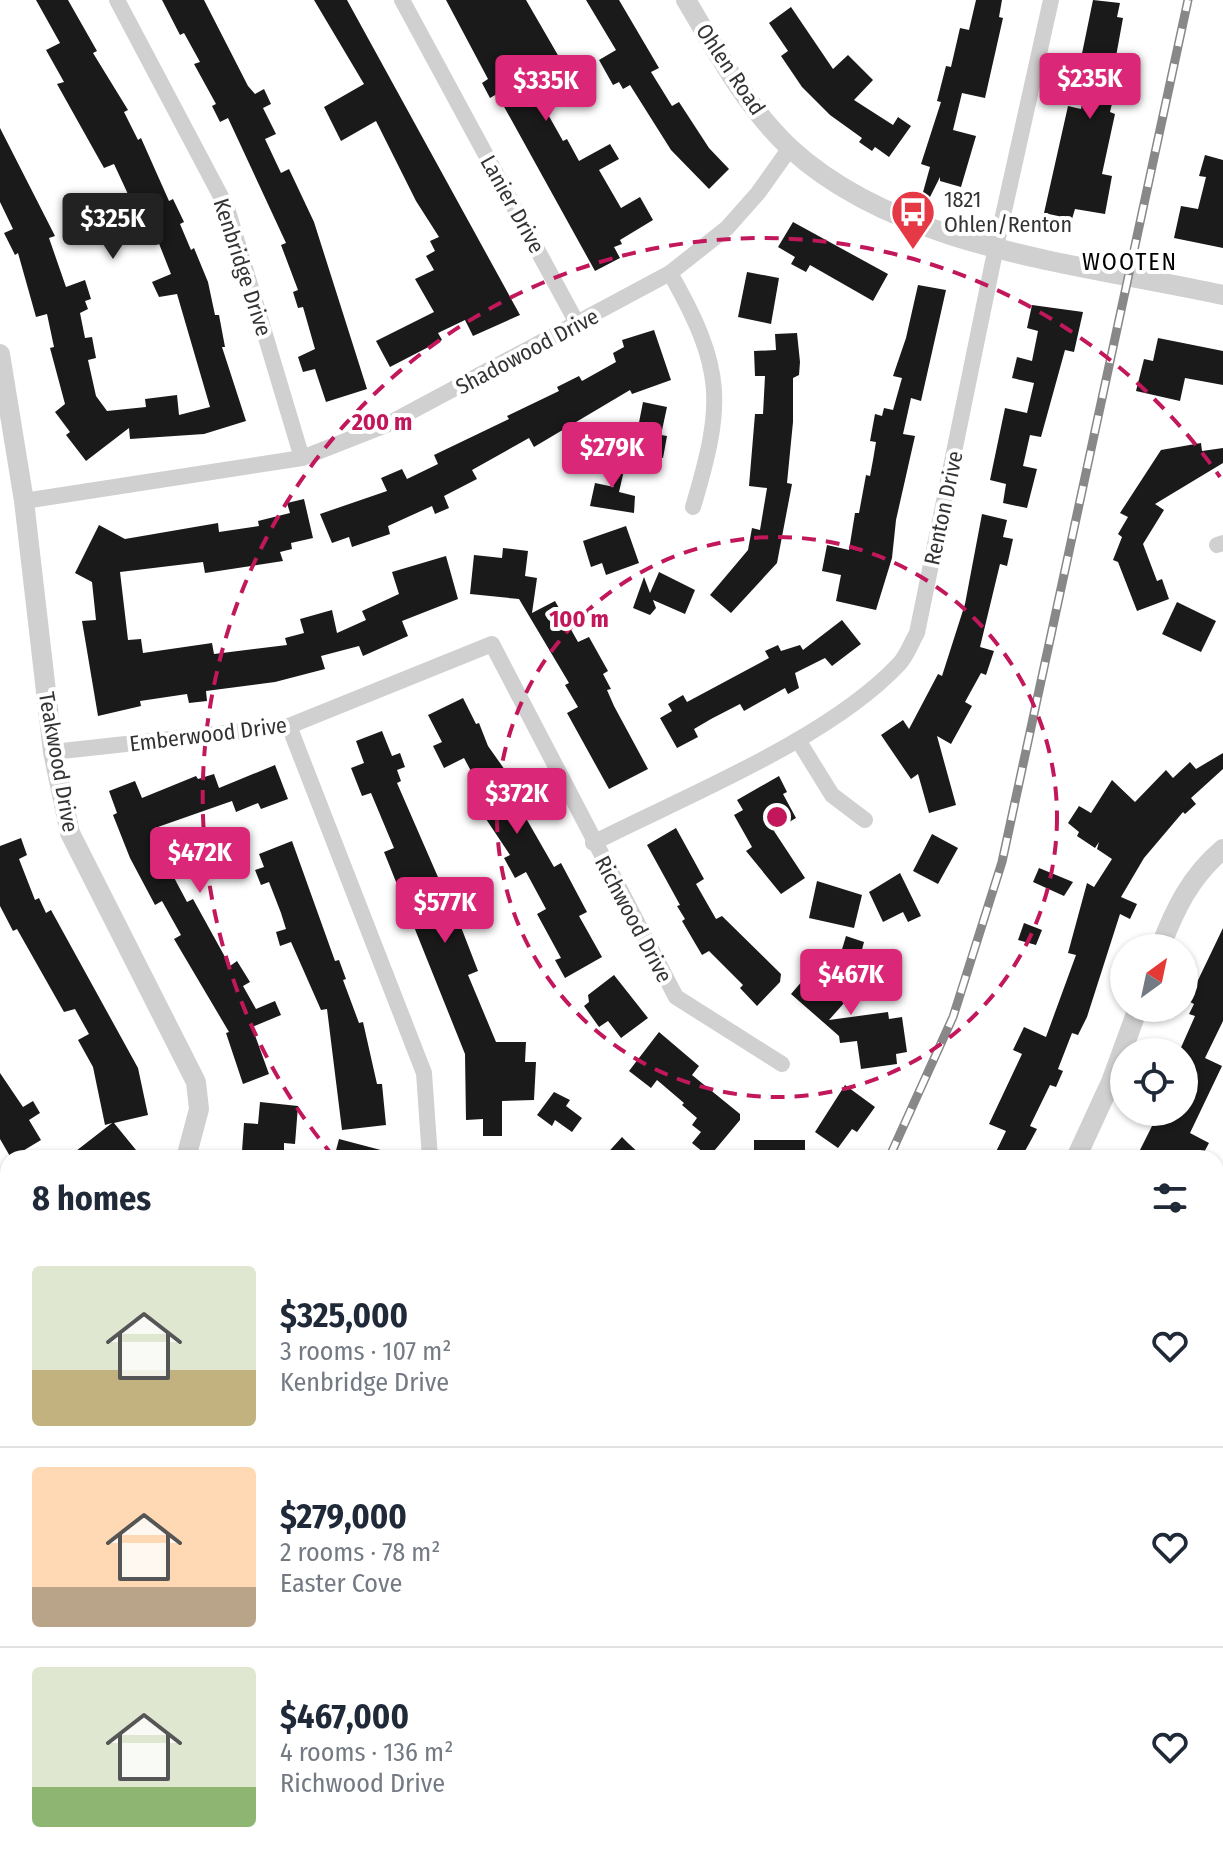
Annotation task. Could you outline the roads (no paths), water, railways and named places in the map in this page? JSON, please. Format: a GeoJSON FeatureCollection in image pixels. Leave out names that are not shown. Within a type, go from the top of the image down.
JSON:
{"type":"FeatureCollection","features":[{"type":"Feature","properties":{"kind":"street","name":"Kenbridge Drive"},"geometry":{"type":"LineString","coordinates":[[117,0],[227,208],[302,458]]}},
{"type":"Feature","properties":{"kind":"street","name":"Lanier Drive"},"geometry":{"type":"LineString","coordinates":[[402,0],[578,325]]}},
{"type":"Feature","properties":{"kind":"street","name":"Ohlen Road"},"geometry":{"type":"LineString","coordinates":[[686,0],[741,90],[790,148],[864,202],[901,219],[996,247],[1223,295]]}},
{"type":"Feature","properties":{"kind":"street","name":"Renton Drive"},"geometry":{"type":"LineString","coordinates":[[593,843],[798,740],[877,685],[901,662],[917,633],[996,247],[1051,0]]}},
{"type":"Feature","properties":{"kind":"street","name":"Shadowood Drive"},"geometry":{"type":"LineString","coordinates":[[24,501],[302,458],[386,425],[578,325],[670,273],[727,228],[758,193],[790,148]]}},
{"type":"Feature","properties":{"kind":"street"},"geometry":{"type":"LineString","coordinates":[[670,273],[695,318],[710,361],[716,394],[712,443],[693,507]]}},
{"type":"Feature","properties":{"kind":"street","name":"Teakwood Drive"},"geometry":{"type":"LineString","coordinates":[[0,354],[24,501],[53,752],[70,833],[196,1082],[199,1109],[189,1150]]}},
{"type":"Feature","properties":{"kind":"street","name":"Emberwood Drive"},"geometry":{"type":"LineString","coordinates":[[53,752],[289,726],[492,644]]}},
{"type":"Feature","properties":{"kind":"street","name":"Richwood Drive"},"geometry":{"type":"LineString","coordinates":[[492,644],[593,843],[676,997],[782,1064]]}},
{"type":"Feature","properties":{"kind":"street"},"geometry":{"type":"LineString","coordinates":[[289,726],[424,1073],[433,1150]]}},
{"type":"Feature","properties":{"kind":"street"},"geometry":{"type":"LineString","coordinates":[[798,740],[832,795],[865,820]]}},
{"type":"Feature","properties":{"kind":"street"},"geometry":{"type":"LineString","coordinates":[[1165,934],[1179,899],[1207,862],[1223,849]]}},
{"type":"Feature","properties":{"kind":"street"},"geometry":{"type":"LineString","coordinates":[[1080,1150],[1111,1082],[1133,1022]]}},
{"type":"Feature","properties":{"kind":"railway"},"geometry":{"type":"LineString","coordinates":[[893,1150],[953,1017],[1002,862],[1188,0]]}},
{"type":"Feature","properties":{"kind":"place","name":"1821 Ohlen/Renton"},"geometry":{"type":"Point","coordinates":[913,251]}},
{"type":"Feature","properties":{"kind":"district","name":"WOOTEN"},"geometry":{"type":"Point","coordinates":[1130,262]}}]}
